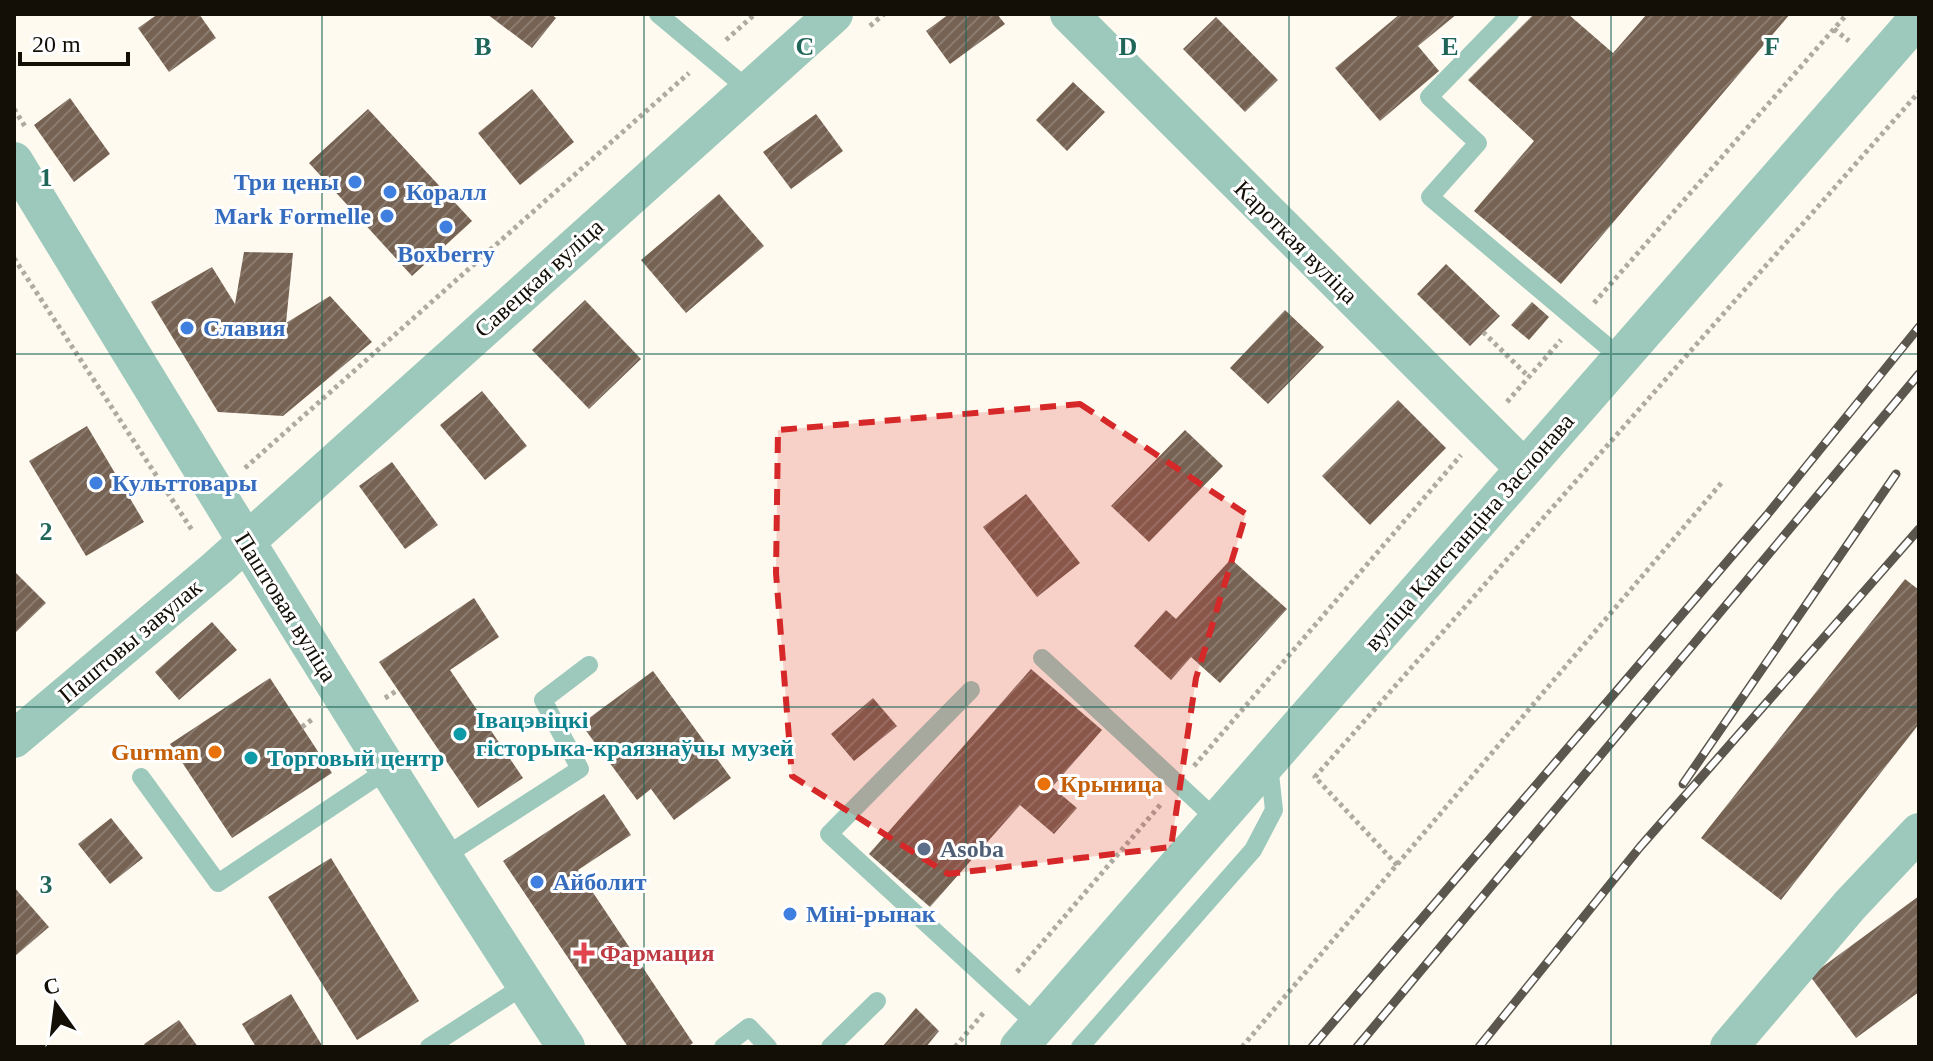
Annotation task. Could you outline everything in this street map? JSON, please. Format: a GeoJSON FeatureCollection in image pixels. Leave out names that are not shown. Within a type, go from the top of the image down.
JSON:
{"type":"FeatureCollection","features":[{"type":"Feature","properties":{"kind":"street","name":"Савецкая вуліца"},"geometry":{"type":"LineString","coordinates":[[245,542],[834,14]]}},
{"type":"Feature","properties":{"kind":"street","name":"Кароткая вуліца"},"geometry":{"type":"LineString","coordinates":[[1069,14],[1524,468]]}},
{"type":"Feature","properties":{"kind":"street","name":"вуліца Канстанціна Заслонава"},"geometry":{"type":"LineString","coordinates":[[1029,1037],[1621,358],[1908,20]]}},
{"type":"Feature","properties":{"kind":"street","name":"Паштовая вуліца"},"geometry":{"type":"LineString","coordinates":[[14,161],[387,770],[566,1047]]}},
{"type":"Feature","properties":{"kind":"street","name":"Паштовы завулак"},"geometry":{"type":"LineString","coordinates":[[14,739],[245,542]]}},
{"type":"Feature","properties":{"kind":"street"},"geometry":{"type":"LineString","coordinates":[[1729,1047],[1850,905],[1919,832]]}},
{"type":"Feature","properties":{"kind":"lane"},"geometry":{"type":"LineString","coordinates":[[658,14],[749,90]]}},
{"type":"Feature","properties":{"kind":"lane"},"geometry":{"type":"LineString","coordinates":[[1510,14],[1429,97],[1478,143],[1430,197],[1621,358]]}},
{"type":"Feature","properties":{"kind":"lane"},"geometry":{"type":"LineString","coordinates":[[1042,658],[1217,820]]}},
{"type":"Feature","properties":{"kind":"lane"},"geometry":{"type":"LineString","coordinates":[[442,858],[580,769],[543,700],[589,665]]}},
{"type":"Feature","properties":{"kind":"lane"},"geometry":{"type":"LineString","coordinates":[[971,690],[829,834],[1001,991],[1029,1037]]}},
{"type":"Feature","properties":{"kind":"lane"},"geometry":{"type":"LineString","coordinates":[[1080,1047],[1253,850],[1274,810],[1268,762]]}},
{"type":"Feature","properties":{"kind":"lane"},"geometry":{"type":"LineString","coordinates":[[141,777],[218,883],[387,770]]}},
{"type":"Feature","properties":{"kind":"lane"},"geometry":{"type":"LineString","coordinates":[[429,1047],[525,985]]}},
{"type":"Feature","properties":{"kind":"lane"},"geometry":{"type":"LineString","coordinates":[[830,1047],[877,1001]]}},
{"type":"Feature","properties":{"kind":"lane"},"geometry":{"type":"LineString","coordinates":[[723,1047],[749,1027],[768,1047]]}},
{"type":"Feature","properties":{"kind":"path"},"geometry":{"type":"LineString","coordinates":[[183,517],[755,14]]}},
{"type":"Feature","properties":{"kind":"path"},"geometry":{"type":"LineString","coordinates":[[955,1047],[1483,429],[1847,14]]}},
{"type":"Feature","properties":{"kind":"path"},"geometry":{"type":"LineString","coordinates":[[1397,865],[1315,777],[1919,92]]}},
{"type":"Feature","properties":{"kind":"path"},"geometry":{"type":"LineString","coordinates":[[1483,332],[1529,377]]}},
{"type":"Feature","properties":{"kind":"path"},"geometry":{"type":"LineString","coordinates":[[1242,1047],[1723,481]]}},
{"type":"Feature","properties":{"kind":"path"},"geometry":{"type":"LineString","coordinates":[[385,698],[398,690]]}},
{"type":"Feature","properties":{"kind":"path"},"geometry":{"type":"LineString","coordinates":[[302,727],[314,718]]}},
{"type":"Feature","properties":{"kind":"highlighted area"},"geometry":{"type":"Polygon","coordinates":[[[1080,404],[1246,514],[1196,678],[1171,847],[948,874],[792,776],[776,573],[778,430],[1080,404]]]}},
{"type":"Feature","properties":{"kind":"building"},"geometry":{"type":"Polygon","coordinates":[[[158,14],[199,14],[216,38],[169,72],[138,28],[158,14]]]}},
{"type":"Feature","properties":{"kind":"building"},"geometry":{"type":"Polygon","coordinates":[[[487,14],[551,14],[556,18],[532,48],[487,14]]]}},
{"type":"Feature","properties":{"kind":"building"},"geometry":{"type":"Polygon","coordinates":[[[949,14],[997,14],[1005,24],[950,64],[926,31],[949,14]]]}},
{"type":"Feature","properties":{"kind":"building"},"geometry":{"type":"Polygon","coordinates":[[[1400,14],[1457,14],[1418,46],[1439,71],[1380,121],[1335,68],[1400,14]]]}},
{"type":"Feature","properties":{"kind":"building"},"geometry":{"type":"Polygon","coordinates":[[[1534,14],[1568,14],[1613,53],[1647,14],[1790,14],[1561,284],[1474,211],[1534,141],[1468,80],[1534,14]]]}},
{"type":"Feature","properties":{"kind":"building"},"geometry":{"type":"Polygon","coordinates":[[[1216,17],[1278,80],[1245,112],[1183,49],[1216,17]]]}},
{"type":"Feature","properties":{"kind":"building"},"geometry":{"type":"Polygon","coordinates":[[[1073,82],[1105,112],[1067,151],[1036,120],[1073,82]]]}},
{"type":"Feature","properties":{"kind":"building"},"geometry":{"type":"Polygon","coordinates":[[[532,89],[574,142],[520,185],[478,133],[532,89]]]}},
{"type":"Feature","properties":{"kind":"building"},"geometry":{"type":"Polygon","coordinates":[[[70,98],[110,154],[74,182],[34,125],[70,98]]]}},
{"type":"Feature","properties":{"kind":"building","name":"Коралл"},"geometry":{"type":"Polygon","coordinates":[[[368,109],[472,221],[412,276],[309,163],[368,109]]]}},
{"type":"Feature","properties":{"kind":"building"},"geometry":{"type":"Polygon","coordinates":[[[816,114],[843,151],[791,189],[763,152],[816,114]]]}},
{"type":"Feature","properties":{"kind":"building"},"geometry":{"type":"Polygon","coordinates":[[[719,194],[764,246],[686,313],[641,260],[719,194]]]}},
{"type":"Feature","properties":{"kind":"building"},"geometry":{"type":"Polygon","coordinates":[[[244,252],[293,253],[286,323],[330,296],[372,342],[283,416],[218,412],[151,302],[212,267],[235,304],[244,252]]]}},
{"type":"Feature","properties":{"kind":"building"},"geometry":{"type":"Polygon","coordinates":[[[1446,264],[1500,316],[1470,346],[1417,294],[1446,264]]]}},
{"type":"Feature","properties":{"kind":"building"},"geometry":{"type":"Polygon","coordinates":[[[585,300],[641,359],[589,409],[532,350],[585,300]]]}},
{"type":"Feature","properties":{"kind":"building"},"geometry":{"type":"Polygon","coordinates":[[[1532,302],[1549,317],[1529,340],[1511,325],[1532,302]]]}},
{"type":"Feature","properties":{"kind":"building"},"geometry":{"type":"Polygon","coordinates":[[[1285,310],[1324,347],[1268,404],[1230,368],[1285,310]]]}},
{"type":"Feature","properties":{"kind":"building"},"geometry":{"type":"Polygon","coordinates":[[[482,391],[527,446],[485,480],[440,425],[482,391]]]}},
{"type":"Feature","properties":{"kind":"building"},"geometry":{"type":"Polygon","coordinates":[[[1398,400],[1446,448],[1370,525],[1322,476],[1398,400]]]}},
{"type":"Feature","properties":{"kind":"building"},"geometry":{"type":"Polygon","coordinates":[[[87,426],[144,522],[86,556],[29,461],[87,426]]]}},
{"type":"Feature","properties":{"kind":"building"},"geometry":{"type":"Polygon","coordinates":[[[1185,430],[1223,466],[1149,542],[1111,506],[1185,430]]]}},
{"type":"Feature","properties":{"kind":"building"},"geometry":{"type":"Polygon","coordinates":[[[392,462],[438,525],[405,549],[359,486],[392,462]]]}},
{"type":"Feature","properties":{"kind":"building"},"geometry":{"type":"Polygon","coordinates":[[[1026,494],[1080,563],[1037,597],[983,527],[1026,494]]]}},
{"type":"Feature","properties":{"kind":"building"},"geometry":{"type":"Polygon","coordinates":[[[1231,559],[1287,609],[1220,683],[1191,657],[1171,680],[1134,646],[1166,610],[1176,619],[1231,559]]]}},
{"type":"Feature","properties":{"kind":"building"},"geometry":{"type":"Polygon","coordinates":[[[14,571],[46,603],[14,634],[14,571]]]}},
{"type":"Feature","properties":{"kind":"building"},"geometry":{"type":"Polygon","coordinates":[[[1905,579],[1919,590],[1919,724],[1781,900],[1701,838],[1905,579]]]}},
{"type":"Feature","properties":{"kind":"building","name":"Івацэвіцкі гісторыка-краязнаўчы музей"},"geometry":{"type":"Polygon","coordinates":[[[474,598],[499,637],[450,670],[523,778],[478,808],[379,662],[474,598]]]}},
{"type":"Feature","properties":{"kind":"building"},"geometry":{"type":"Polygon","coordinates":[[[212,622],[237,650],[179,700],[155,672],[212,622]]]}},
{"type":"Feature","properties":{"kind":"building"},"geometry":{"type":"Polygon","coordinates":[[[1031,669],[1102,730],[1052,787],[1077,808],[1054,834],[1020,805],[930,907],[869,854],[1031,669]]]}},
{"type":"Feature","properties":{"kind":"building"},"geometry":{"type":"Polygon","coordinates":[[[653,671],[731,778],[674,820],[651,789],[637,800],[581,724],[653,671]]]}},
{"type":"Feature","properties":{"kind":"building","name":"Торговый центр"},"geometry":{"type":"Polygon","coordinates":[[[270,678],[332,773],[232,838],[170,744],[270,678]]]}},
{"type":"Feature","properties":{"kind":"building"},"geometry":{"type":"Polygon","coordinates":[[[873,698],[897,726],[854,761],[831,734],[873,698]]]}},
{"type":"Feature","properties":{"kind":"building"},"geometry":{"type":"Polygon","coordinates":[[[604,794],[631,835],[578,870],[693,1043],[687,1047],[628,1047],[503,861],[604,794]]]}},
{"type":"Feature","properties":{"kind":"building"},"geometry":{"type":"Polygon","coordinates":[[[111,818],[143,858],[110,884],[78,844],[111,818]]]}},
{"type":"Feature","properties":{"kind":"building"},"geometry":{"type":"Polygon","coordinates":[[[331,858],[419,1001],[357,1040],[268,897],[331,858]]]}},
{"type":"Feature","properties":{"kind":"building"},"geometry":{"type":"Polygon","coordinates":[[[14,887],[49,927],[14,957],[14,887]]]}},
{"type":"Feature","properties":{"kind":"building"},"geometry":{"type":"Polygon","coordinates":[[[1919,896],[1919,992],[1856,1038],[1810,976],[1919,896]]]}},
{"type":"Feature","properties":{"kind":"building"},"geometry":{"type":"Polygon","coordinates":[[[291,994],[323,1047],[256,1047],[242,1024],[291,994]]]}},
{"type":"Feature","properties":{"kind":"building"},"geometry":{"type":"Polygon","coordinates":[[[916,1008],[939,1031],[926,1047],[882,1047],[916,1008]]]}},
{"type":"Feature","properties":{"kind":"building"},"geometry":{"type":"Polygon","coordinates":[[[179,1020],[198,1047],[146,1047],[144,1044],[179,1020]]]}},
{"type":"Feature","properties":{"kind":"railway"},"geometry":{"type":"LineString","coordinates":[[1312,1047],[1767,515],[1919,327]]}},
{"type":"Feature","properties":{"kind":"railway"},"geometry":{"type":"LineString","coordinates":[[1357,1047],[1919,374]]}},
{"type":"Feature","properties":{"kind":"railway"},"geometry":{"type":"LineString","coordinates":[[1683,784],[1896,474]]}},
{"type":"Feature","properties":{"kind":"railway"},"geometry":{"type":"LineString","coordinates":[[1479,1047],[1640,847],[1919,529]]}},
{"type":"Feature","properties":{"kind":"place","name":"Три цены"},"geometry":{"type":"Point","coordinates":[355,182]}},
{"type":"Feature","properties":{"kind":"place","name":"Коралл"},"geometry":{"type":"Point","coordinates":[390,192]}},
{"type":"Feature","properties":{"kind":"place","name":"Mark Formelle"},"geometry":{"type":"Point","coordinates":[387,216]}},
{"type":"Feature","properties":{"kind":"place","name":"Boxberry"},"geometry":{"type":"Point","coordinates":[446,227]}},
{"type":"Feature","properties":{"kind":"place","name":"Славия"},"geometry":{"type":"Point","coordinates":[187,328]}},
{"type":"Feature","properties":{"kind":"place","name":"Культтовары"},"geometry":{"type":"Point","coordinates":[96,483]}},
{"type":"Feature","properties":{"kind":"place","name":"Івацэвіцкі гісторыка-краязнаўчы музей"},"geometry":{"type":"Point","coordinates":[460,734]}},
{"type":"Feature","properties":{"kind":"place","name":"Gurman"},"geometry":{"type":"Point","coordinates":[215,752]}},
{"type":"Feature","properties":{"kind":"place","name":"Торговый центр"},"geometry":{"type":"Point","coordinates":[251,758]}},
{"type":"Feature","properties":{"kind":"place","name":"Крыница"},"geometry":{"type":"Point","coordinates":[1044,784]}},
{"type":"Feature","properties":{"kind":"place","name":"Asoba"},"geometry":{"type":"Point","coordinates":[924,849]}},
{"type":"Feature","properties":{"kind":"place","name":"Айболит"},"geometry":{"type":"Point","coordinates":[537,882]}},
{"type":"Feature","properties":{"kind":"place","name":"Міні-рынак"},"geometry":{"type":"Point","coordinates":[790,914]}},
{"type":"Feature","properties":{"kind":"place","name":"Фармация"},"geometry":{"type":"Point","coordinates":[584,953]}}]}
